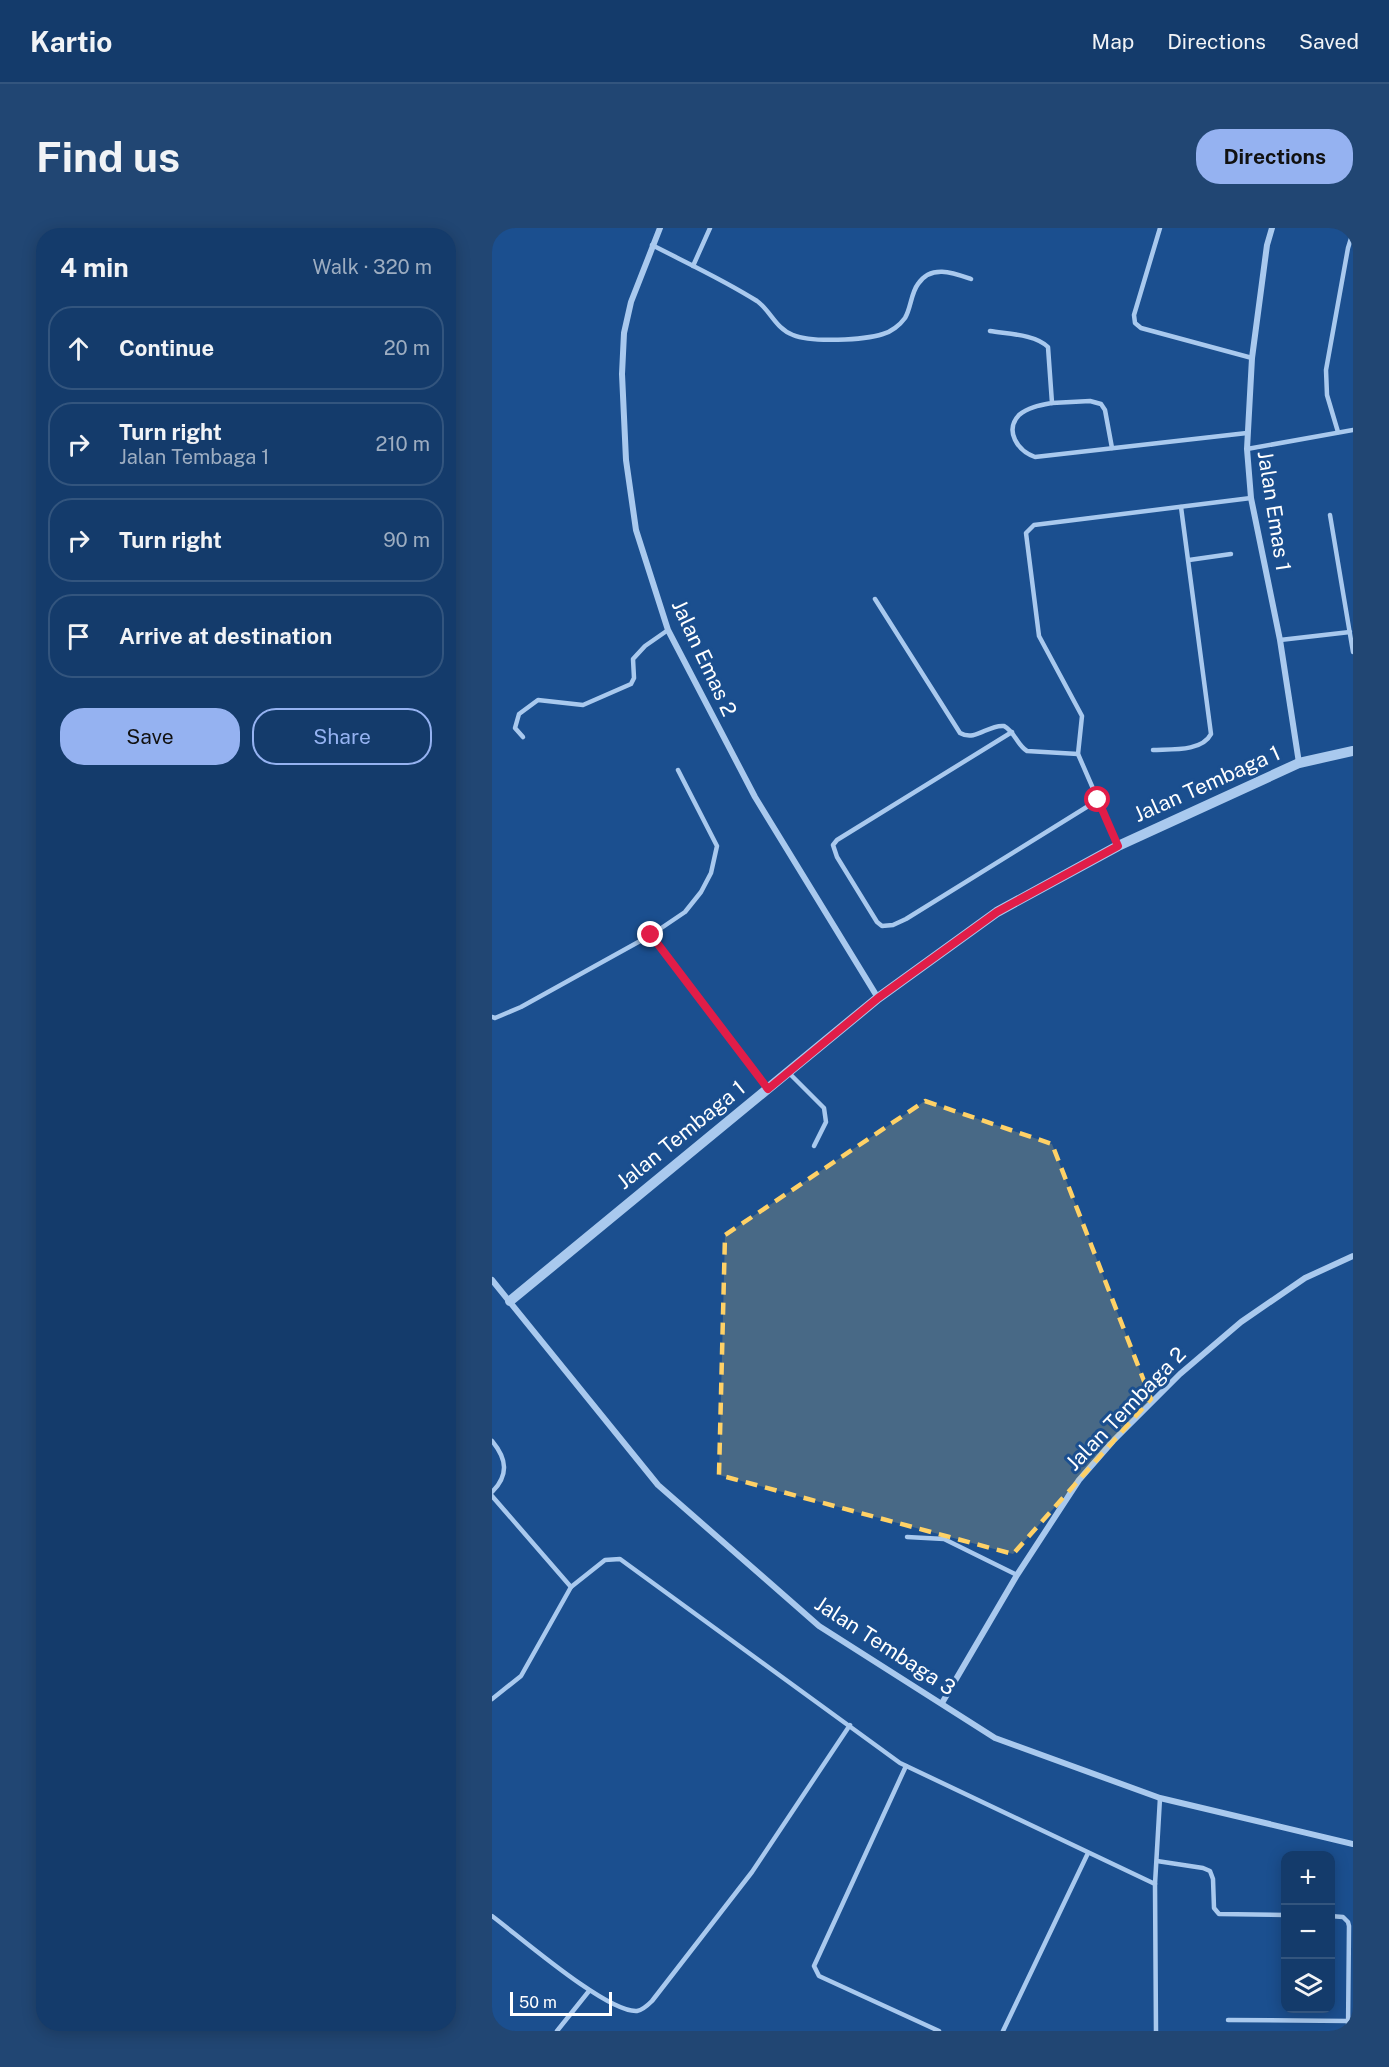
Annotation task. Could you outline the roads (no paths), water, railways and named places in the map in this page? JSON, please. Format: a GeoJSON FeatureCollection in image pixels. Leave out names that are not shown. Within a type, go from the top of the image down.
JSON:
{"type":"FeatureCollection","features":[{"type":"Feature","properties":{"kind":"street","name":"Jalan Emas 2"},"geometry":{"type":"LineString","coordinates":[[660,228],[631,302],[624,333],[622,374],[626,460],[636,530],[668,630],[754,797],[878,998]]}},
{"type":"Feature","properties":{"kind":"street","name":"Jalan Emas 1"},"geometry":{"type":"LineString","coordinates":[[1272,228],[1267,245],[1252,358],[1247,449],[1251,498],[1280,640],[1299,763]]}},
{"type":"Feature","properties":{"kind":"street","name":"Jalan Tembaga 1"},"geometry":{"type":"LineString","coordinates":[[510,1301],[878,998],[997,912],[1118,846],[1299,763],[1353,751]]}},
{"type":"Feature","properties":{"kind":"street","name":"Jalan Tembaga 2"},"geometry":{"type":"LineString","coordinates":[[942,1703],[1017,1575],[1080,1480],[1113,1441],[1180,1374],[1241,1322],[1305,1278],[1353,1256]]}},
{"type":"Feature","properties":{"kind":"street","name":"Jalan Tembaga 3"},"geometry":{"type":"LineString","coordinates":[[492,1280],[658,1485],[819,1626],[995,1738],[1160,1798],[1353,1844]]}},
{"type":"Feature","properties":{"kind":"lane"},"geometry":{"type":"LineString","coordinates":[[693,266],[710,228]]}},
{"type":"Feature","properties":{"kind":"lane"},"geometry":{"type":"LineString","coordinates":[[1160,228],[1134,315],[1135,323],[1141,328],[1252,358]]}},
{"type":"Feature","properties":{"kind":"lane"},"geometry":{"type":"LineString","coordinates":[[1338,432],[1327,395],[1326,370],[1347,248],[1353,232]]}},
{"type":"Feature","properties":{"kind":"lane"},"geometry":{"type":"LineString","coordinates":[[652,245],[759,303],[776,323],[793,335],[831,340],[884,334],[895,328],[905,318],[918,284],[931,273],[948,270],[971,279]]}},
{"type":"Feature","properties":{"kind":"lane"},"geometry":{"type":"LineString","coordinates":[[990,331],[1025,337],[1045,344],[1049,351],[1052,403]]}},
{"type":"Feature","properties":{"kind":"lane"},"geometry":{"type":"LineString","coordinates":[[1112,448],[1105,410],[1101,404],[1090,401],[1052,403],[1028,409],[1018,416],[1014,424],[1016,443],[1021,450],[1035,457],[1247,433]]}},
{"type":"Feature","properties":{"kind":"lane"},"geometry":{"type":"LineString","coordinates":[[1247,449],[1353,430]]}},
{"type":"Feature","properties":{"kind":"lane"},"geometry":{"type":"LineString","coordinates":[[1118,846],[1078,754],[1082,716],[1039,636],[1026,533],[1034,525],[1251,498]]}},
{"type":"Feature","properties":{"kind":"lane"},"geometry":{"type":"LineString","coordinates":[[1153,750],[1187,748],[1208,740],[1211,734],[1181,507]]}},
{"type":"Feature","properties":{"kind":"lane"},"geometry":{"type":"LineString","coordinates":[[1330,515],[1353,652]]}},
{"type":"Feature","properties":{"kind":"lane"},"geometry":{"type":"LineString","coordinates":[[1189,560],[1231,554]]}},
{"type":"Feature","properties":{"kind":"lane"},"geometry":{"type":"LineString","coordinates":[[875,599],[960,733],[970,736],[999,725],[1009,728],[1021,747],[1027,751],[1078,754]]}},
{"type":"Feature","properties":{"kind":"lane"},"geometry":{"type":"LineString","coordinates":[[523,737],[515,728],[519,714],[538,700],[583,705],[631,684],[634,678],[633,659],[645,646],[668,630]]}},
{"type":"Feature","properties":{"kind":"lane"},"geometry":{"type":"LineString","coordinates":[[1280,640],[1350,632]]}},
{"type":"Feature","properties":{"kind":"lane"},"geometry":{"type":"LineString","coordinates":[[1012,732],[833,845],[837,857],[882,926],[893,925],[906,919],[1098,800]]}},
{"type":"Feature","properties":{"kind":"lane"},"geometry":{"type":"LineString","coordinates":[[492,1017],[495,1018],[522,1007],[651,935],[685,912],[701,892],[711,873],[717,846],[678,770]]}},
{"type":"Feature","properties":{"kind":"lane"},"geometry":{"type":"LineString","coordinates":[[651,935],[768,1089]]}},
{"type":"Feature","properties":{"kind":"lane"},"geometry":{"type":"LineString","coordinates":[[788,1072],[824,1108],[826,1122],[814,1146]]}},
{"type":"Feature","properties":{"kind":"lane"},"geometry":{"type":"LineString","coordinates":[[492,1441],[502,1457],[504,1468],[500,1484],[492,1494],[571,1587]]}},
{"type":"Feature","properties":{"kind":"lane"},"geometry":{"type":"LineString","coordinates":[[907,1537],[944,1539],[1017,1575]]}},
{"type":"Feature","properties":{"kind":"lane"},"geometry":{"type":"LineString","coordinates":[[492,1699],[521,1676],[571,1587],[605,1560],[620,1559],[906,1766],[1155,1884]]}},
{"type":"Feature","properties":{"kind":"lane"},"geometry":{"type":"LineString","coordinates":[[492,1916],[589,1991],[620,2006],[635,2011],[642,2009],[652,2001],[752,1872],[850,1725]]}},
{"type":"Feature","properties":{"kind":"lane"},"geometry":{"type":"LineString","coordinates":[[906,1766],[814,1966],[819,1976],[939,2031]]}},
{"type":"Feature","properties":{"kind":"lane"},"geometry":{"type":"LineString","coordinates":[[1156,2031],[1155,1884],[1160,1798]]}},
{"type":"Feature","properties":{"kind":"lane"},"geometry":{"type":"LineString","coordinates":[[1003,2031],[1088,1853]]}},
{"type":"Feature","properties":{"kind":"lane"},"geometry":{"type":"LineString","coordinates":[[1157,1861],[1210,1871],[1213,1879],[1214,1908],[1219,1914],[1281,1915]]}},
{"type":"Feature","properties":{"kind":"lane"},"geometry":{"type":"LineString","coordinates":[[1335,1916],[1343,1917],[1348,1922],[1348,2031]]}},
{"type":"Feature","properties":{"kind":"lane"},"geometry":{"type":"LineString","coordinates":[[557,2031],[589,1991]]}},
{"type":"Feature","properties":{"kind":"lane"},"geometry":{"type":"LineString","coordinates":[[1228,2020],[1348,2021]]}}]}
